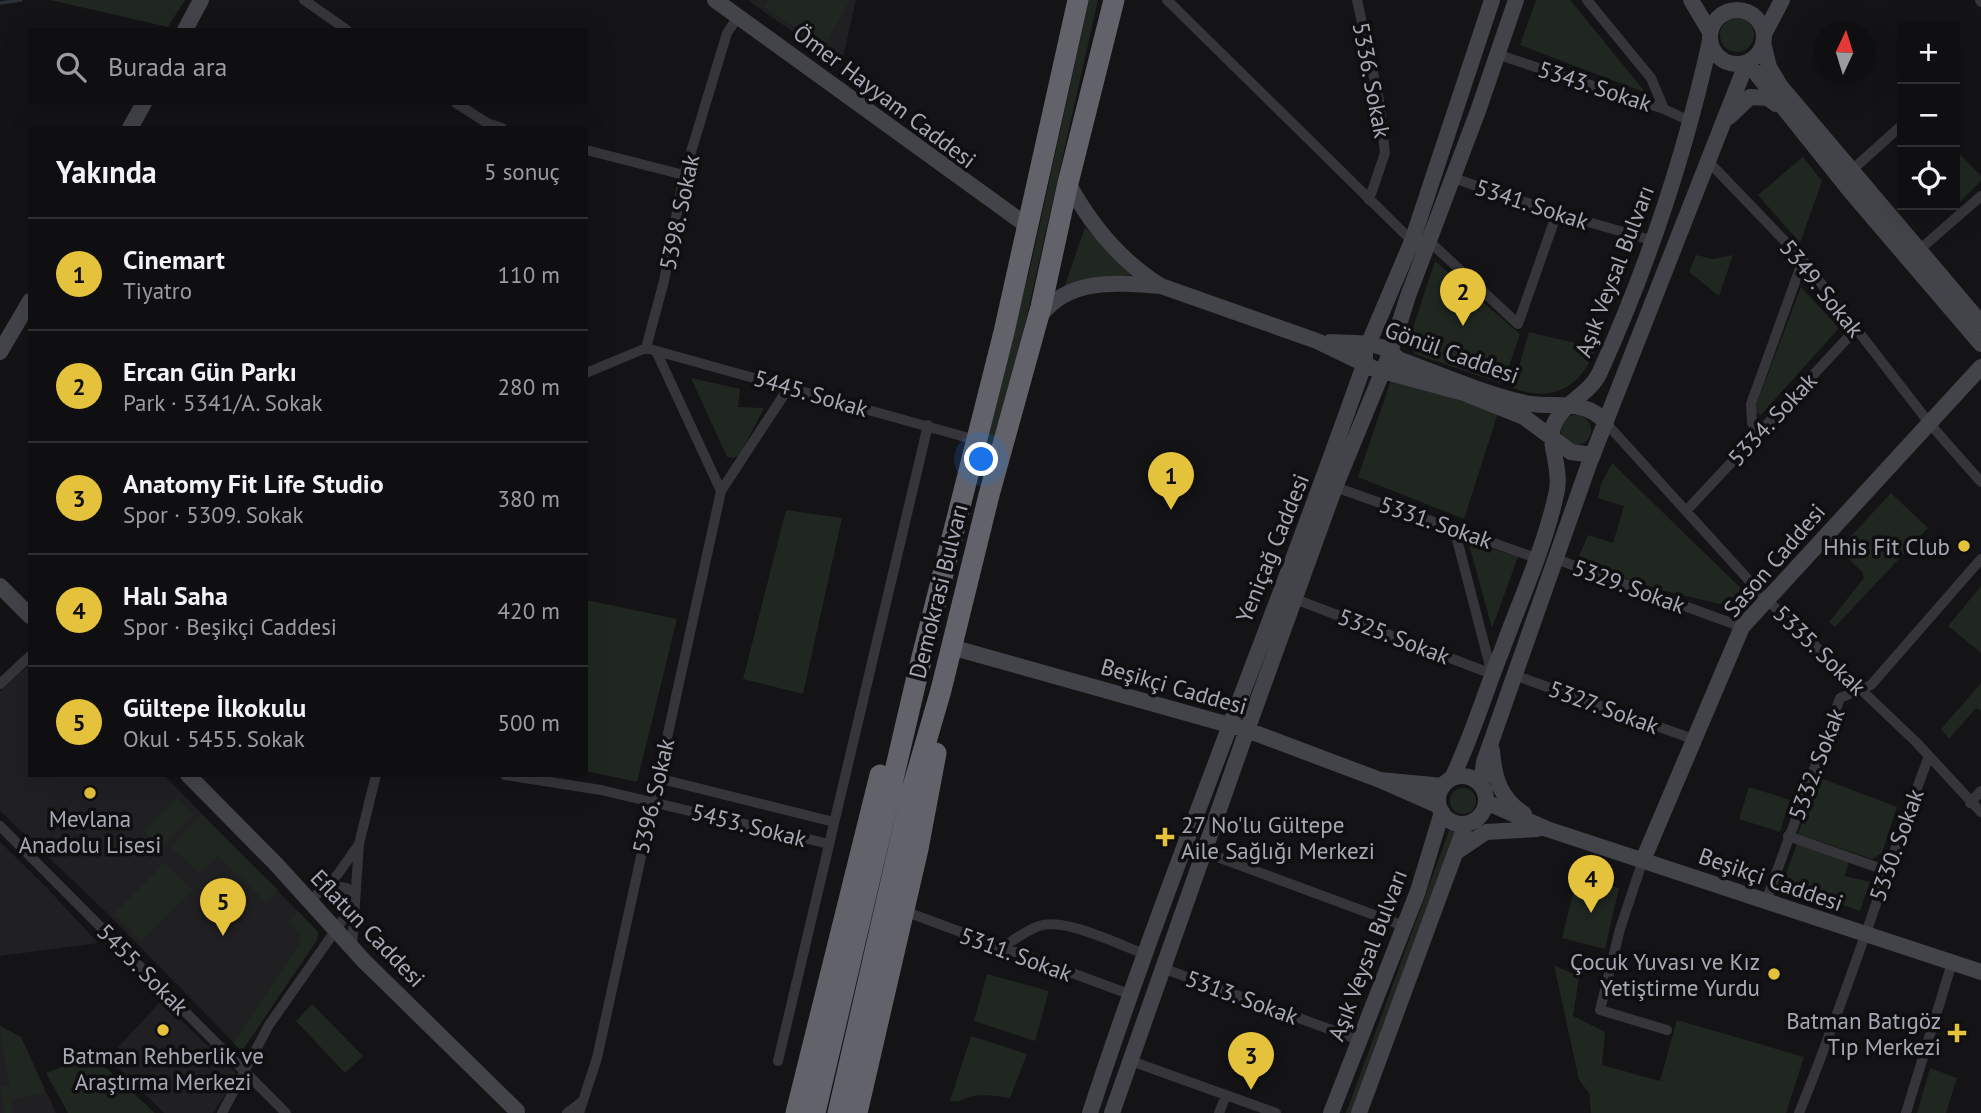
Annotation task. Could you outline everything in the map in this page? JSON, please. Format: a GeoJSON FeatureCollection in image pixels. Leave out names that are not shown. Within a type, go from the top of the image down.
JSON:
{"type":"FeatureCollection","features":[{"type":"Feature","properties":{"kind":"highway","name":"Demokrasi Bulvarı"},"geometry":{"type":"LineString","coordinates":[[815,1113],[916,681],[1029,227],[1077,0]]}},
{"type":"Feature","properties":{"kind":"highway","name":"Demokrasi Bulvarı"},"geometry":{"type":"LineString","coordinates":[[838,1113],[912,790],[942,690],[989,495],[1037,320],[1114,0]]}},
{"type":"Feature","properties":{"kind":"highway"},"geometry":{"type":"LineString","coordinates":[[796,1113],[883,766],[897,723],[916,681]]}},
{"type":"Feature","properties":{"kind":"highway"},"geometry":{"type":"LineString","coordinates":[[857,1113],[904,911],[941,724],[942,690]]}},
{"type":"Feature","properties":{"kind":"street"},"geometry":{"type":"LineString","coordinates":[[186,28],[201,0]]}},
{"type":"Feature","properties":{"kind":"street"},"geometry":{"type":"LineString","coordinates":[[304,0],[344,28]]}},
{"type":"Feature","properties":{"kind":"street","name":"Ömer Hayyam Caddesi"},"geometry":{"type":"LineString","coordinates":[[715,0],[1029,227]]}},
{"type":"Feature","properties":{"kind":"street"},"geometry":{"type":"LineString","coordinates":[[1167,0],[1412,241]]}},
{"type":"Feature","properties":{"kind":"street","name":"5336. Sokak"},"geometry":{"type":"LineString","coordinates":[[1357,0],[1379,100],[1385,153],[1369,200]]}},
{"type":"Feature","properties":{"kind":"street","name":"Yeniçağ Caddesi"},"geometry":{"type":"LineString","coordinates":[[1090,1113],[1129,994],[1228,724],[1331,462],[1369,345],[1412,241],[1493,0]]}},
{"type":"Feature","properties":{"kind":"street","name":"Yeniçağ Caddesi"},"geometry":{"type":"LineString","coordinates":[[1112,1113],[1335,486],[1390,349],[1516,0]]}},
{"type":"Feature","properties":{"kind":"street"},"geometry":{"type":"LineString","coordinates":[[1587,0],[1651,79],[1664,109]]}},
{"type":"Feature","properties":{"kind":"street"},"geometry":{"type":"LineString","coordinates":[[1691,0],[1717,55],[1731,63],[1747,62],[1759,52],[1782,0]]}},
{"type":"Feature","properties":{"kind":"street"},"geometry":{"type":"LineString","coordinates":[[1710,37],[1713,24],[1728,6],[1749,12],[1762,25],[1769,67],[1781,87],[1981,323]]}},
{"type":"Feature","properties":{"kind":"street","name":"5398. Sokak"},"geometry":{"type":"LineString","coordinates":[[651,350],[684,175],[727,33],[738,17]]}},
{"type":"Feature","properties":{"kind":"street","name":"Aşık Veysal Bulvarı"},"geometry":{"type":"LineString","coordinates":[[1331,1113],[1404,926],[1447,782],[1536,558],[1557,490],[1558,461],[1551,438],[1553,425],[1567,406],[1587,390],[1599,375],[1651,240],[1692,122],[1710,37]]}},
{"type":"Feature","properties":{"kind":"street","name":"5343. Sokak"},"geometry":{"type":"LineString","coordinates":[[1496,54],[1664,109],[1692,122]]}},
{"type":"Feature","properties":{"kind":"street"},"geometry":{"type":"LineString","coordinates":[[1747,62],[1981,344]]}},
{"type":"Feature","properties":{"kind":"street","name":"Aşık Veysal Bulvarı"},"geometry":{"type":"LineString","coordinates":[[1481,785],[1492,740],[1514,675],[1593,455],[1706,159],[1747,62]]}},
{"type":"Feature","properties":{"kind":"street"},"geometry":{"type":"LineString","coordinates":[[1718,130],[1733,111],[1750,97],[1768,98],[1786,111]]}},
{"type":"Feature","properties":{"kind":"street"},"geometry":{"type":"LineString","coordinates":[[131,126],[143,105]]}},
{"type":"Feature","properties":{"kind":"street"},"geometry":{"type":"LineString","coordinates":[[459,105],[485,125]]}},
{"type":"Feature","properties":{"kind":"street"},"geometry":{"type":"LineString","coordinates":[[1852,170],[1897,130]]}},
{"type":"Feature","properties":{"kind":"street"},"geometry":{"type":"LineString","coordinates":[[588,151],[684,175]]}},
{"type":"Feature","properties":{"kind":"street","name":"5349. Sokak"},"geometry":{"type":"LineString","coordinates":[[1706,159],[1803,260],[1930,424],[1981,482]]}},
{"type":"Feature","properties":{"kind":"street","name":"5341. Sokak"},"geometry":{"type":"LineString","coordinates":[[1453,178],[1557,213],[1651,240]]}},
{"type":"Feature","properties":{"kind":"street"},"geometry":{"type":"LineString","coordinates":[[1068,183],[1100,234],[1142,275],[1161,286]]}},
{"type":"Feature","properties":{"kind":"street"},"geometry":{"type":"LineString","coordinates":[[1919,250],[1981,196]]}},
{"type":"Feature","properties":{"kind":"street"},"geometry":{"type":"LineString","coordinates":[[1429,241],[1518,324],[1557,213]]}},
{"type":"Feature","properties":{"kind":"street"},"geometry":{"type":"LineString","coordinates":[[1759,432],[1752,423],[1751,404],[1803,260]]}},
{"type":"Feature","properties":{"kind":"street"},"geometry":{"type":"LineString","coordinates":[[1037,320],[1051,303],[1075,290],[1112,282],[1161,286]]}},
{"type":"Feature","properties":{"kind":"street","name":"Gönül Caddesi"},"geometry":{"type":"LineString","coordinates":[[1161,286],[1317,341],[1375,369],[1464,393],[1511,411],[1571,452],[1593,455]]}},
{"type":"Feature","properties":{"kind":"street"},"geometry":{"type":"LineString","coordinates":[[0,352],[28,304]]}},
{"type":"Feature","properties":{"kind":"street","name":"5334. Sokak"},"geometry":{"type":"LineString","coordinates":[[1687,510],[1856,329]]}},
{"type":"Feature","properties":{"kind":"street","name":"Gönül Caddesi"},"geometry":{"type":"LineString","coordinates":[[1317,341],[1390,349],[1398,359],[1503,396],[1527,403],[1591,409],[1606,423]]}},
{"type":"Feature","properties":{"kind":"street"},"geometry":{"type":"LineString","coordinates":[[588,372],[651,350],[721,491]]}},
{"type":"Feature","properties":{"kind":"street","name":"5445. Sokak"},"geometry":{"type":"LineString","coordinates":[[651,350],[976,440]]}},
{"type":"Feature","properties":{"kind":"street","name":"Sason Caddesi"},"geometry":{"type":"LineString","coordinates":[[1643,860],[1742,627],[1765,598],[1981,367]]}},
{"type":"Feature","properties":{"kind":"street"},"geometry":{"type":"LineString","coordinates":[[721,491],[789,387]]}},
{"type":"Feature","properties":{"kind":"street","name":"5335. Sokak"},"geometry":{"type":"LineString","coordinates":[[1606,423],[1765,598],[1862,689],[1981,812]]}},
{"type":"Feature","properties":{"kind":"street"},"geometry":{"type":"LineString","coordinates":[[778,1061],[928,425]]}},
{"type":"Feature","properties":{"kind":"street","name":"5331. Sokak"},"geometry":{"type":"LineString","coordinates":[[1335,486],[1536,558]]}},
{"type":"Feature","properties":{"kind":"street","name":"5396. Sokak"},"geometry":{"type":"LineString","coordinates":[[579,1113],[597,1058],[721,491]]}},
{"type":"Feature","properties":{"kind":"street"},"geometry":{"type":"LineString","coordinates":[[1454,528],[1492,674]]}},
{"type":"Feature","properties":{"kind":"street","name":"5329. Sokak"},"geometry":{"type":"LineString","coordinates":[[1556,559],[1742,627]]}},
{"type":"Feature","properties":{"kind":"street","name":"5332. Sokak"},"geometry":{"type":"LineString","coordinates":[[1766,901],[1840,698],[1871,685],[1981,559]]}},
{"type":"Feature","properties":{"kind":"street"},"geometry":{"type":"LineString","coordinates":[[0,586],[28,614]]}},
{"type":"Feature","properties":{"kind":"street","name":"5325. Sokak"},"geometry":{"type":"LineString","coordinates":[[1294,599],[1492,674]]}},
{"type":"Feature","properties":{"kind":"street","name":"Beşikçi Caddesi"},"geometry":{"type":"LineString","coordinates":[[951,647],[1247,730],[1380,780],[1440,809]]}},
{"type":"Feature","properties":{"kind":"street"},"geometry":{"type":"LineString","coordinates":[[0,684],[28,658]]}},
{"type":"Feature","properties":{"kind":"street","name":"5327. Sokak"},"geometry":{"type":"LineString","coordinates":[[1514,675],[1693,739]]}},
{"type":"Feature","properties":{"kind":"street"},"geometry":{"type":"LineString","coordinates":[[1492,740],[1496,783],[1506,800],[1547,829]]}},
{"type":"Feature","properties":{"kind":"street","name":"5330. Sokak"},"geometry":{"type":"LineString","coordinates":[[1799,1113],[1831,1033],[1885,870],[1929,756]]}},
{"type":"Feature","properties":{"kind":"street","name":"Eflatun Caddesi"},"geometry":{"type":"LineString","coordinates":[[190,777],[352,947],[519,1112]]}},
{"type":"Feature","properties":{"kind":"street"},"geometry":{"type":"LineString","coordinates":[[352,947],[359,844],[376,777]]}},
{"type":"Feature","properties":{"kind":"street","name":"5453. Sokak"},"geometry":{"type":"LineString","coordinates":[[516,777],[652,801],[829,844]]}},
{"type":"Feature","properties":{"kind":"street"},"geometry":{"type":"LineString","coordinates":[[1447,782],[1471,777],[1481,785],[1486,802]]}},
{"type":"Feature","properties":{"kind":"street"},"geometry":{"type":"LineString","coordinates":[[657,778],[834,822]]}},
{"type":"Feature","properties":{"kind":"street","name":"Beşikçi Caddesi"},"geometry":{"type":"LineString","coordinates":[[1380,780],[1447,782]]}},
{"type":"Feature","properties":{"kind":"street"},"geometry":{"type":"LineString","coordinates":[[1970,803],[1981,791]]}},
{"type":"Feature","properties":{"kind":"street","name":"Aşık Veysal Bulvarı"},"geometry":{"type":"LineString","coordinates":[[1359,1113],[1454,854],[1486,802]]}},
{"type":"Feature","properties":{"kind":"street","name":"Beşikçi Caddesi"},"geometry":{"type":"LineString","coordinates":[[1486,802],[1547,829],[1981,972]]}},
{"type":"Feature","properties":{"kind":"street"},"geometry":{"type":"LineString","coordinates":[[1440,809],[1450,821],[1472,821]]}},
{"type":"Feature","properties":{"kind":"street","name":"Beşikçi Caddesi"},"geometry":{"type":"LineString","coordinates":[[1472,821],[1547,829]]}},
{"type":"Feature","properties":{"kind":"street","name":"5455. Sokak"},"geometry":{"type":"LineString","coordinates":[[0,826],[286,1113]]}},
{"type":"Feature","properties":{"kind":"street"},"geometry":{"type":"LineString","coordinates":[[1454,854],[1486,832],[1547,829]]}},
{"type":"Feature","properties":{"kind":"street"},"geometry":{"type":"LineString","coordinates":[[1788,836],[1885,870]]}},
{"type":"Feature","properties":{"kind":"street"},"geometry":{"type":"LineString","coordinates":[[309,902],[338,874],[359,844]]}},
{"type":"Feature","properties":{"kind":"street"},"geometry":{"type":"LineString","coordinates":[[1204,852],[1404,926]]}},
{"type":"Feature","properties":{"kind":"street"},"geometry":{"type":"LineString","coordinates":[[1643,860],[1620,929],[1600,1010],[1667,1030]]}},
{"type":"Feature","properties":{"kind":"street"},"geometry":{"type":"LineString","coordinates":[[324,885],[340,885],[346,888],[354,904]]}},
{"type":"Feature","properties":{"kind":"street"},"geometry":{"type":"LineString","coordinates":[[222,1113],[269,1025],[354,904]]}},
{"type":"Feature","properties":{"kind":"street","name":"5311. Sokak"},"geometry":{"type":"LineString","coordinates":[[904,911],[1129,994]]}},
{"type":"Feature","properties":{"kind":"street"},"geometry":{"type":"LineString","coordinates":[[1000,948],[1033,929],[1050,924],[1074,928],[1145,954]]}},
{"type":"Feature","properties":{"kind":"street"},"geometry":{"type":"LineString","coordinates":[[1906,1113],[1952,963]]}},
{"type":"Feature","properties":{"kind":"street","name":"5313. Sokak"},"geometry":{"type":"LineString","coordinates":[[1165,969],[1359,1040]]}},
{"type":"Feature","properties":{"kind":"street"},"geometry":{"type":"LineString","coordinates":[[1131,1060],[1276,1113]]}},
{"type":"Feature","properties":{"kind":"street"},"geometry":{"type":"LineString","coordinates":[[1219,1113],[1226,1096]]}},
{"type":"Feature","properties":{"kind":"street"},"geometry":{"type":"LineString","coordinates":[[567,1113],[583,1101]]}},
{"type":"Feature","properties":{"kind":"shaded area"},"geometry":{"type":"Polygon","coordinates":[[[50,0],[185,0],[168,27],[50,0]]]}},
{"type":"Feature","properties":{"kind":"shaded area"},"geometry":{"type":"Polygon","coordinates":[[[748,0],[856,0],[841,66],[763,11],[748,0]]]}},
{"type":"Feature","properties":{"kind":"shaded area"},"geometry":{"type":"Polygon","coordinates":[[[769,0],[850,0],[824,46],[764,7],[769,0]]]}},
{"type":"Feature","properties":{"kind":"shaded area"},"geometry":{"type":"Polygon","coordinates":[[[1089,0],[1098,0],[1019,351],[987,468],[981,466],[1031,264],[1089,0]]]}},
{"type":"Feature","properties":{"kind":"shaded area"},"geometry":{"type":"Polygon","coordinates":[[[1536,0],[1570,0],[1646,93],[1520,45],[1536,0]]]}},
{"type":"Feature","properties":{"kind":"shaded area"},"geometry":{"type":"Polygon","coordinates":[[[1737,18],[1749,23],[1754,35],[1749,47],[1737,52],[1725,47],[1720,35],[1725,23],[1737,18]]]}},
{"type":"Feature","properties":{"kind":"shaded area"},"geometry":{"type":"Polygon","coordinates":[[[1960,154],[1981,176],[1981,181],[1960,202],[1960,154]]]}},
{"type":"Feature","properties":{"kind":"shaded area"},"geometry":{"type":"Polygon","coordinates":[[[1803,157],[1822,181],[1800,243],[1758,195],[1803,157]]]}},
{"type":"Feature","properties":{"kind":"shaded area"},"geometry":{"type":"Polygon","coordinates":[[[1085,227],[1133,275],[1095,278],[1064,288],[1085,227]]]}},
{"type":"Feature","properties":{"kind":"shaded area"},"geometry":{"type":"Polygon","coordinates":[[[1696,255],[1713,259],[1733,255],[1719,296],[1689,272],[1696,255]]]}},
{"type":"Feature","properties":{"kind":"shaded area"},"geometry":{"type":"Polygon","coordinates":[[[1435,261],[1520,334],[1503,384],[1415,354],[1408,343],[1435,261]]]}},
{"type":"Feature","properties":{"kind":"shaded area"},"geometry":{"type":"Polygon","coordinates":[[[1801,287],[1839,328],[1761,415],[1754,411],[1801,287]]]}},
{"type":"Feature","properties":{"kind":"shaded area"},"geometry":{"type":"Polygon","coordinates":[[[1529,332],[1588,346],[1590,342],[1597,344],[1584,370],[1566,387],[1542,394],[1528,392],[1513,388],[1529,332]]]}},
{"type":"Feature","properties":{"kind":"shaded area"},"geometry":{"type":"Polygon","coordinates":[[[1392,377],[1498,413],[1464,519],[1358,477],[1392,377]]]}},
{"type":"Feature","properties":{"kind":"shaded area"},"geometry":{"type":"Polygon","coordinates":[[[691,378],[740,389],[738,407],[764,408],[740,454],[734,458],[727,457],[691,378]]]}},
{"type":"Feature","properties":{"kind":"shaded area"},"geometry":{"type":"Polygon","coordinates":[[[1576,415],[1587,419],[1591,430],[1587,441],[1576,445],[1565,441],[1561,430],[1565,419],[1576,415]]]}},
{"type":"Feature","properties":{"kind":"shaded area"},"geometry":{"type":"Polygon","coordinates":[[[1612,463],[1752,599],[1748,605],[1737,608],[1656,589],[1577,561],[1588,535],[1613,543],[1624,506],[1598,498],[1601,484],[1612,463]]]}},
{"type":"Feature","properties":{"kind":"shaded area"},"geometry":{"type":"Polygon","coordinates":[[[1891,493],[1928,528],[1835,627],[1829,622],[1864,578],[1862,572],[1839,549],[1891,493]]]}},
{"type":"Feature","properties":{"kind":"shaded area"},"geometry":{"type":"Polygon","coordinates":[[[786,510],[842,518],[803,694],[743,679],[786,510]]]}},
{"type":"Feature","properties":{"kind":"shaded area"},"geometry":{"type":"Polygon","coordinates":[[[1468,541],[1518,557],[1492,628],[1468,541]]]}},
{"type":"Feature","properties":{"kind":"shaded area"},"geometry":{"type":"Polygon","coordinates":[[[1981,586],[1981,653],[1948,626],[1981,586]]]}},
{"type":"Feature","properties":{"kind":"shaded area"},"geometry":{"type":"Polygon","coordinates":[[[588,600],[677,619],[637,782],[588,771],[588,600]]]}},
{"type":"Feature","properties":{"kind":"shaded area"},"geometry":{"type":"Polygon","coordinates":[[[28,666],[28,777],[166,777],[318,932],[317,940],[242,1051],[107,913],[0,811],[0,691],[28,666]]]}},
{"type":"Feature","properties":{"kind":"shaded area"},"geometry":{"type":"Polygon","coordinates":[[[1981,683],[1981,711],[1976,708],[1949,739],[1941,729],[1981,683]]]}},
{"type":"Feature","properties":{"kind":"shaded area"},"geometry":{"type":"Polygon","coordinates":[[[1818,777],[1897,807],[1882,853],[1872,859],[1798,834],[1818,777]]]}},
{"type":"Feature","properties":{"kind":"shaded area"},"geometry":{"type":"Polygon","coordinates":[[[1749,787],[1790,800],[1780,832],[1739,819],[1749,787]]]}},
{"type":"Feature","properties":{"kind":"shaded area"},"geometry":{"type":"Polygon","coordinates":[[[1463,788],[1472,792],[1476,801],[1472,810],[1463,814],[1454,810],[1450,801],[1454,792],[1463,788]]]}},
{"type":"Feature","properties":{"kind":"shaded area"},"geometry":{"type":"Polygon","coordinates":[[[177,798],[194,814],[160,848],[144,831],[177,798]]]}},
{"type":"Feature","properties":{"kind":"shaded area"},"geometry":{"type":"Polygon","coordinates":[[[202,815],[278,890],[266,902],[218,856],[200,873],[170,847],[202,815]]]}},
{"type":"Feature","properties":{"kind":"shaded area"},"geometry":{"type":"Polygon","coordinates":[[[1450,828],[1457,831],[1353,1113],[1346,1113],[1450,828]]]}},
{"type":"Feature","properties":{"kind":"shaded area"},"geometry":{"type":"Polygon","coordinates":[[[0,842],[47,888],[98,943],[0,956],[0,842]]]}},
{"type":"Feature","properties":{"kind":"shaded area"},"geometry":{"type":"Polygon","coordinates":[[[1797,844],[1849,861],[1845,876],[1870,882],[1860,911],[1782,884],[1797,844]]]}},
{"type":"Feature","properties":{"kind":"shaded area"},"geometry":{"type":"Polygon","coordinates":[[[165,863],[192,890],[141,941],[114,914],[165,863]]]}},
{"type":"Feature","properties":{"kind":"shaded area"},"geometry":{"type":"Polygon","coordinates":[[[1577,877],[1619,888],[1605,949],[1562,938],[1577,877]]]}},
{"type":"Feature","properties":{"kind":"shaded area"},"geometry":{"type":"Polygon","coordinates":[[[298,911],[318,932],[317,940],[242,1051],[233,1043],[300,943],[301,935],[288,922],[298,911]]]}},
{"type":"Feature","properties":{"kind":"shaded area"},"geometry":{"type":"Polygon","coordinates":[[[1554,965],[1579,977],[1573,1016],[1605,1032],[1602,1065],[1660,1081],[1677,1020],[1804,1057],[1786,1113],[1591,1113],[1589,1093],[1579,1080],[1554,965]]]}},
{"type":"Feature","properties":{"kind":"shaded area"},"geometry":{"type":"Polygon","coordinates":[[[987,974],[1049,991],[1035,1041],[974,1021],[987,974]]]}},
{"type":"Feature","properties":{"kind":"shaded area","name":"Batman Rehberlik ve Araştırma Merkezi"},"geometry":{"type":"Polygon","coordinates":[[[161,1001],[236,1073],[234,1081],[213,1113],[164,1113],[108,1058],[161,1001]]]}},
{"type":"Feature","properties":{"kind":"shaded area"},"geometry":{"type":"Polygon","coordinates":[[[312,1004],[363,1056],[345,1073],[296,1021],[312,1004]]]}},
{"type":"Feature","properties":{"kind":"shaded area"},"geometry":{"type":"Polygon","coordinates":[[[0,1026],[21,1037],[56,1113],[0,1113],[0,1026]]]}},
{"type":"Feature","properties":{"kind":"shaded area"},"geometry":{"type":"Polygon","coordinates":[[[0,1026],[21,1037],[46,1093],[11,1099],[12,1113],[4,1113],[1,1087],[10,1085],[0,1026]]]}},
{"type":"Feature","properties":{"kind":"shaded area"},"geometry":{"type":"Polygon","coordinates":[[[971,1036],[1027,1054],[1010,1098],[983,1095],[950,1101],[971,1036]]]}},
{"type":"Feature","properties":{"kind":"shaded area"},"geometry":{"type":"Polygon","coordinates":[[[92,1055],[155,1113],[68,1113],[46,1073],[92,1055]]]}},
{"type":"Feature","properties":{"kind":"shaded area"},"geometry":{"type":"Polygon","coordinates":[[[1930,1068],[1957,1078],[1946,1113],[1917,1113],[1930,1068]]]}},
{"type":"Feature","properties":{"kind":"waterway"},"geometry":{"type":"LineString","coordinates":[[0,3],[21,0]]}},
{"type":"Feature","properties":{"kind":"place","name":"Ercan Gün Parkı"},"geometry":{"type":"Point","coordinates":[1463,326]}},
{"type":"Feature","properties":{"kind":"place","name":"Cinemart"},"geometry":{"type":"Point","coordinates":[1171,510]}},
{"type":"Feature","properties":{"kind":"place","name":"Hhis Fit Club"},"geometry":{"type":"Point","coordinates":[1964,546]}},
{"type":"Feature","properties":{"kind":"place","name":"Mevlana Anadolu Lisesi"},"geometry":{"type":"Point","coordinates":[90,793]}},
{"type":"Feature","properties":{"kind":"place","name":"27 No'lu Gültepe Aile Sağlığı Merkezi"},"geometry":{"type":"Point","coordinates":[1165,837]}},
{"type":"Feature","properties":{"kind":"place","name":"Halı Saha"},"geometry":{"type":"Point","coordinates":[1591,913]}},
{"type":"Feature","properties":{"kind":"place","name":"Gültepe İlkokulu"},"geometry":{"type":"Point","coordinates":[223,936]}},
{"type":"Feature","properties":{"kind":"place","name":"Çocuk Yuvası ve Kız Yetiştirme Yurdu"},"geometry":{"type":"Point","coordinates":[1774,974]}},
{"type":"Feature","properties":{"kind":"place","name":"Batman Rehberlik ve Araştırma Merkezi"},"geometry":{"type":"Point","coordinates":[163,1030]}},
{"type":"Feature","properties":{"kind":"place","name":"Batman Batıgöz Tıp Merkezi"},"geometry":{"type":"Point","coordinates":[1957,1033]}},
{"type":"Feature","properties":{"kind":"place","name":"Anatomy Fit Life Studio"},"geometry":{"type":"Point","coordinates":[1251,1090]}}]}
